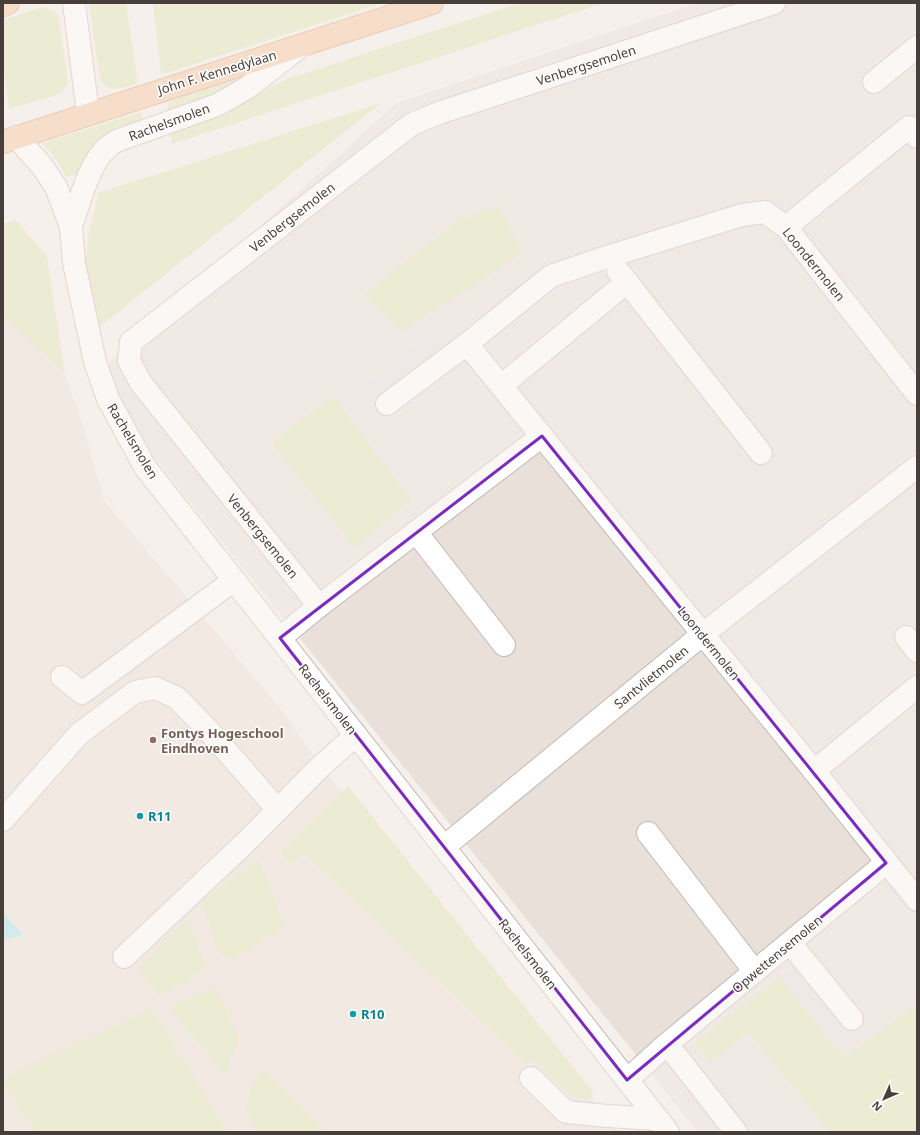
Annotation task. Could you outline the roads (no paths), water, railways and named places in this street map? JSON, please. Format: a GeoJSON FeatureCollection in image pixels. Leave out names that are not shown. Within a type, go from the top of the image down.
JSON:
{"type":"FeatureCollection","features":[{"type":"Feature","properties":{"kind":"main road"},"geometry":{"type":"LineString","coordinates":[[3,4],[8,3]]}},
{"type":"Feature","properties":{"kind":"main road","name":"John F. Kennedylaan"},"geometry":{"type":"LineString","coordinates":[[10,139],[432,3]]}},
{"type":"Feature","properties":{"kind":"street"},"geometry":{"type":"LineString","coordinates":[[74,3],[88,113]]}},
{"type":"Feature","properties":{"kind":"street","name":"Venbergsemolen"},"geometry":{"type":"LineString","coordinates":[[319,606],[141,382],[129,361],[131,342],[412,124],[446,111],[774,3]]}},
{"type":"Feature","properties":{"kind":"street","name":"Rachelsmolen"},"geometry":{"type":"LineString","coordinates":[[71,227],[88,177],[99,156],[108,147],[119,140],[217,105],[247,88],[301,46]]}},
{"type":"Feature","properties":{"kind":"street"},"geometry":{"type":"LineString","coordinates":[[874,82],[917,47]]}},
{"type":"Feature","properties":{"kind":"street"},"geometry":{"type":"LineString","coordinates":[[786,227],[909,127],[917,137]]}},
{"type":"Feature","properties":{"kind":"street","name":"Rachelsmolen"},"geometry":{"type":"LineString","coordinates":[[10,139],[42,166],[52,182],[71,227],[74,263],[95,362],[108,399],[145,467],[663,1125]]}},
{"type":"Feature","properties":{"kind":"street","name":"Loondermolen"},"geometry":{"type":"LineString","coordinates":[[387,404],[467,344],[551,276],[742,215],[765,212],[786,227],[917,394]]}},
{"type":"Feature","properties":{"kind":"street"},"geometry":{"type":"LineString","coordinates":[[607,257],[761,453]]}},
{"type":"Feature","properties":{"kind":"street"},"geometry":{"type":"LineString","coordinates":[[501,386],[627,282]]}},
{"type":"Feature","properties":{"kind":"street","name":"Loondermolen"},"geometry":{"type":"LineString","coordinates":[[467,344],[917,900]]}},
{"type":"Feature","properties":{"kind":"street"},"geometry":{"type":"LineString","coordinates":[[280,638],[319,606],[542,436]]}},
{"type":"Feature","properties":{"kind":"street","name":"Santvlietmolen"},"geometry":{"type":"LineString","coordinates":[[444,847],[702,634],[917,467]]}},
{"type":"Feature","properties":{"kind":"street"},"geometry":{"type":"LineString","coordinates":[[416,532],[504,646]]}},
{"type":"Feature","properties":{"kind":"street"},"geometry":{"type":"LineString","coordinates":[[62,677],[82,693],[234,580]]}},
{"type":"Feature","properties":{"kind":"street"},"geometry":{"type":"LineString","coordinates":[[3,820],[79,734],[135,692],[155,688],[177,698],[209,731],[278,810]]}},
{"type":"Feature","properties":{"kind":"street"},"geometry":{"type":"LineString","coordinates":[[814,771],[917,688]]}},
{"type":"Feature","properties":{"kind":"street"},"geometry":{"type":"LineString","coordinates":[[124,957],[241,846],[320,767],[356,735]]}},
{"type":"Feature","properties":{"kind":"street"},"geometry":{"type":"LineString","coordinates":[[648,833],[755,972]]}},
{"type":"Feature","properties":{"kind":"street","name":"Opwettensemolen"},"geometry":{"type":"LineString","coordinates":[[627,1080],[667,1044],[886,863]]}},
{"type":"Feature","properties":{"kind":"street"},"geometry":{"type":"LineString","coordinates":[[790,943],[852,1019]]}},
{"type":"Feature","properties":{"kind":"street"},"geometry":{"type":"LineString","coordinates":[[667,1044],[736,1132]]}},
{"type":"Feature","properties":{"kind":"street"},"geometry":{"type":"LineString","coordinates":[[531,1078],[566,1112],[607,1116],[663,1125]]}},
{"type":"Feature","properties":{"kind":"water"},"geometry":{"type":"Polygon","coordinates":[[[3,913],[24,935],[3,940],[3,913]]]}},
{"type":"Feature","properties":{"kind":"place","name":"Fontys Hogeschool Eindhoven"},"geometry":{"type":"Point","coordinates":[153,740]}},
{"type":"Feature","properties":{"kind":"place","name":"R11"},"geometry":{"type":"Point","coordinates":[140,816]}},
{"type":"Feature","properties":{"kind":"place","name":"R10"},"geometry":{"type":"Point","coordinates":[353,1014]}}]}
